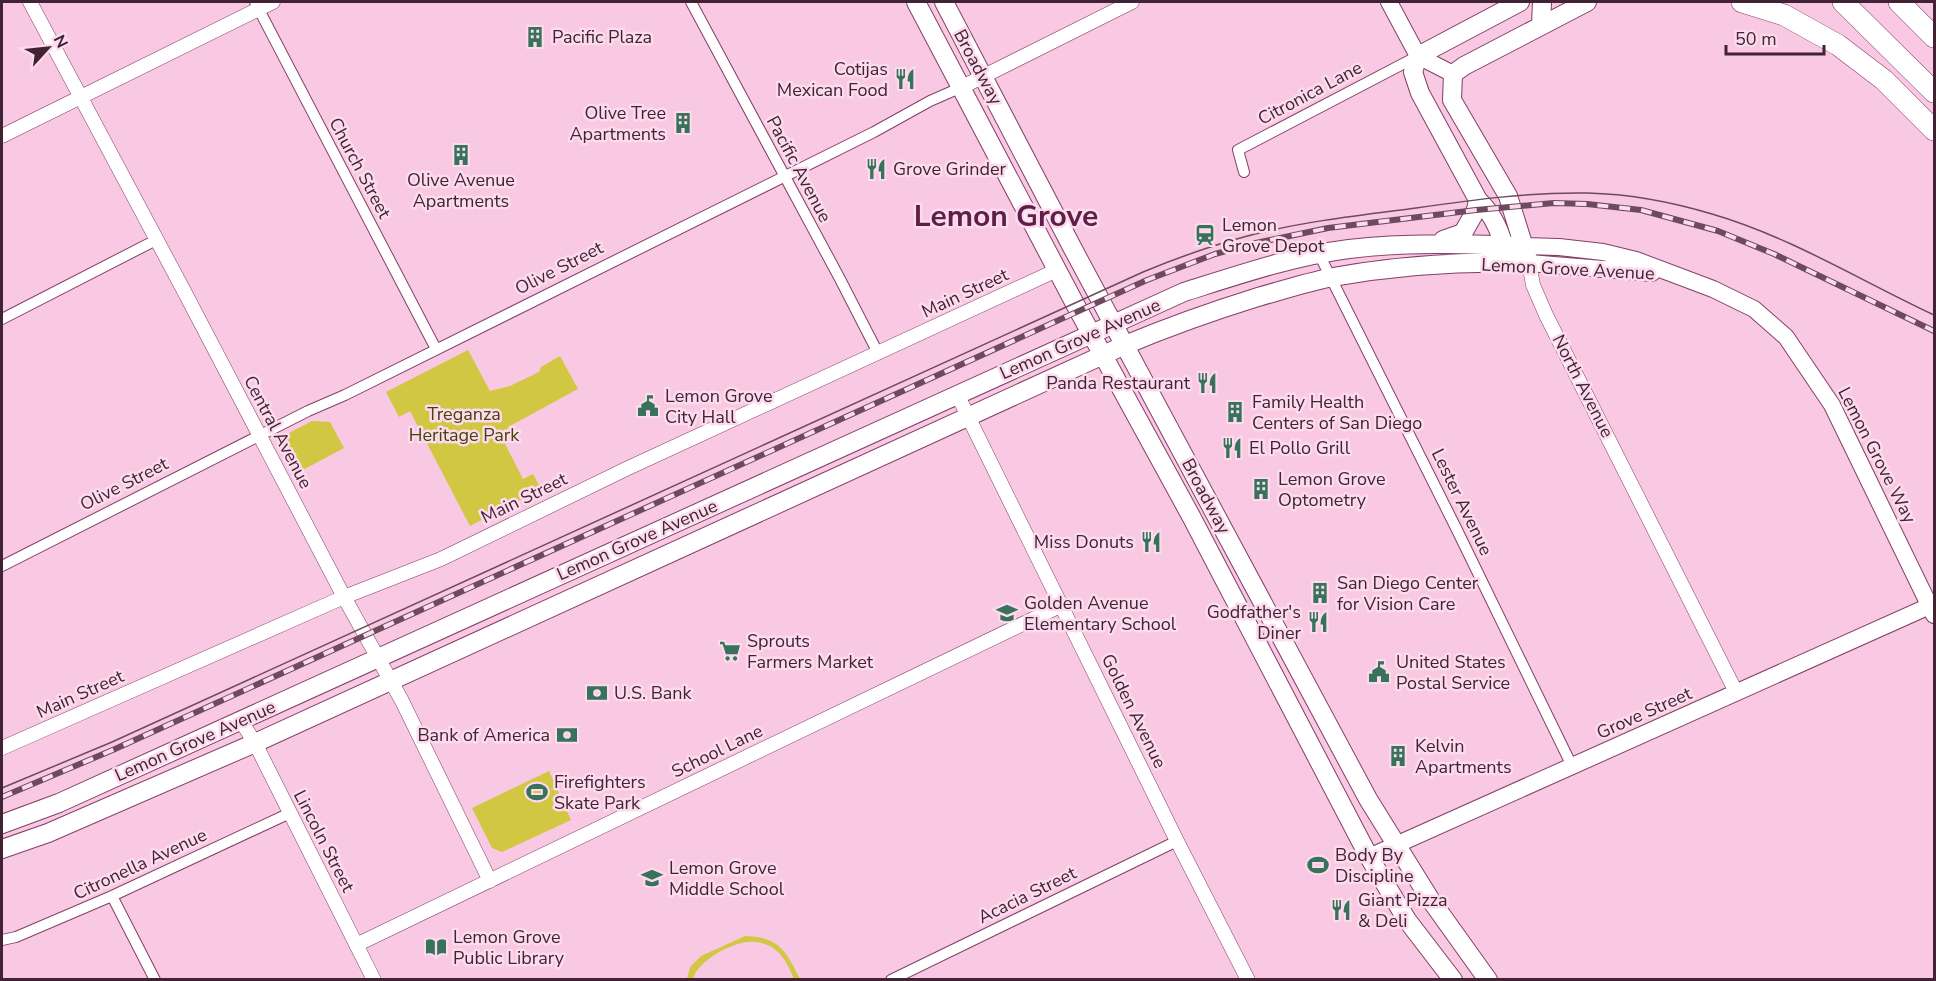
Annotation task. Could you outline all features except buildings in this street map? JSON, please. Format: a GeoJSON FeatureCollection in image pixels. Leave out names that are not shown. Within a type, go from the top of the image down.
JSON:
{"type":"FeatureCollection","features":[{"type":"Feature","properties":{"kind":"highway"},"geometry":{"type":"LineString","coordinates":[[1742,2],[1784,15],[1838,45],[1884,80],[1935,130]]}},
{"type":"Feature","properties":{"kind":"highway"},"geometry":{"type":"LineString","coordinates":[[1843,2],[1935,92]]}},
{"type":"Feature","properties":{"kind":"highway"},"geometry":{"type":"LineString","coordinates":[[1899,2],[1935,37]]}},
{"type":"Feature","properties":{"kind":"main road","name":"Broadway"},"geometry":{"type":"LineString","coordinates":[[916,2],[1057,270],[1192,518],[1369,857],[1407,920],[1453,980]]}},
{"type":"Feature","properties":{"kind":"main road","name":"Broadway"},"geometry":{"type":"LineString","coordinates":[[944,2],[1113,324],[1368,799],[1442,917],[1488,980]]}},
{"type":"Feature","properties":{"kind":"main road"},"geometry":{"type":"LineString","coordinates":[[1389,2],[1419,56],[1453,74],[1464,66],[1587,2]]}},
{"type":"Feature","properties":{"kind":"main road"},"geometry":{"type":"LineString","coordinates":[[1506,254],[1500,231],[1488,210],[1478,200],[1420,93],[1413,72],[1419,56],[1520,2]]}},
{"type":"Feature","properties":{"kind":"main road"},"geometry":{"type":"LineString","coordinates":[[1541,25],[1542,2]]}},
{"type":"Feature","properties":{"kind":"main road","name":"North Avenue"},"geometry":{"type":"LineString","coordinates":[[1453,74],[1452,100],[1508,196],[1526,255]]}},
{"type":"Feature","properties":{"kind":"main road"},"geometry":{"type":"LineString","coordinates":[[1420,243],[1450,238],[1463,233],[1476,210],[1478,200]]}},
{"type":"Feature","properties":{"kind":"main road","name":"Lemon Grove Avenue"},"geometry":{"type":"LineString","coordinates":[[2,824],[59,803],[1184,292],[1259,269],[1319,254],[1420,243],[1526,255],[1559,247],[1603,252],[1636,260],[1673,275]]}},
{"type":"Feature","properties":{"kind":"main road","name":"Lemon Grove Avenue"},"geometry":{"type":"LineString","coordinates":[[2,849],[59,828],[255,743],[1125,345],[1231,306],[1332,278],[1506,254]]}},
{"type":"Feature","properties":{"kind":"main road","name":"Lemon Grove Way"},"geometry":{"type":"LineString","coordinates":[[1673,275],[1713,289],[1754,309],[1786,337],[1832,405],[1933,609]]}},
{"type":"Feature","properties":{"kind":"main road","name":"Grove Street"},"geometry":{"type":"LineString","coordinates":[[1369,857],[1736,692],[1933,609]]}},
{"type":"Feature","properties":{"kind":"street","name":"Central Avenue"},"geometry":{"type":"LineString","coordinates":[[30,2],[344,597],[402,701],[490,881]]}},
{"type":"Feature","properties":{"kind":"street"},"geometry":{"type":"LineString","coordinates":[[2,136],[257,5],[273,2]]}},
{"type":"Feature","properties":{"kind":"street","name":"Pacific Avenue"},"geometry":{"type":"LineString","coordinates":[[691,2],[878,353]]}},
{"type":"Feature","properties":{"kind":"street","name":"Olive Street"},"geometry":{"type":"LineString","coordinates":[[2,566],[259,435],[345,395],[696,221],[1132,2]]}},
{"type":"Feature","properties":{"kind":"street","name":"Church Street"},"geometry":{"type":"LineString","coordinates":[[257,5],[436,349]]}},
{"type":"Feature","properties":{"kind":"street","name":"Citronica Lane"},"geometry":{"type":"LineString","coordinates":[[1244,172],[1238,150],[1419,56]]}},
{"type":"Feature","properties":{"kind":"street"},"geometry":{"type":"LineString","coordinates":[[2,319],[156,240]]}},
{"type":"Feature","properties":{"kind":"street","name":"Lester Avenue"},"geometry":{"type":"LineString","coordinates":[[1319,254],[1572,766]]}},
{"type":"Feature","properties":{"kind":"street","name":"North Avenue"},"geometry":{"type":"LineString","coordinates":[[1526,255],[1533,285],[1546,315],[1736,692]]}},
{"type":"Feature","properties":{"kind":"street","name":"Main Street"},"geometry":{"type":"LineString","coordinates":[[2,747],[344,597],[441,559],[524,517],[1057,270]]}},
{"type":"Feature","properties":{"kind":"street","name":"Golden Avenue"},"geometry":{"type":"LineString","coordinates":[[957,394],[1248,980]]}},
{"type":"Feature","properties":{"kind":"street","name":"School Lane"},"geometry":{"type":"LineString","coordinates":[[356,945],[1062,605]]}},
{"type":"Feature","properties":{"kind":"street","name":"Lincoln Street"},"geometry":{"type":"LineString","coordinates":[[241,721],[255,743],[374,980]]}},
{"type":"Feature","properties":{"kind":"street","name":"Citronella Avenue"},"geometry":{"type":"LineString","coordinates":[[2,940],[16,937],[112,896],[290,813]]}},
{"type":"Feature","properties":{"kind":"street","name":"Acacia Street"},"geometry":{"type":"LineString","coordinates":[[891,980],[1178,841]]}},
{"type":"Feature","properties":{"kind":"street"},"geometry":{"type":"LineString","coordinates":[[112,896],[155,980]]}},
{"type":"Feature","properties":{"kind":"green space","name":"Treganza Heritage Park"},"geometry":{"type":"Polygon","coordinates":[[[468,350],[490,391],[510,386],[539,372],[541,367],[560,356],[578,389],[508,427],[504,442],[523,479],[533,474],[541,489],[470,526],[410,411],[399,417],[386,392],[468,350]]]}},
{"type":"Feature","properties":{"kind":"green space"},"geometry":{"type":"Polygon","coordinates":[[[312,421],[330,422],[344,448],[299,472],[285,444],[289,433],[312,421]]]}},
{"type":"Feature","properties":{"kind":"green space"},"geometry":{"type":"Polygon","coordinates":[[[549,771],[571,820],[502,852],[492,848],[472,808],[549,771]]]}},
{"type":"Feature","properties":{"kind":"green space"},"geometry":{"type":"Polygon","coordinates":[[[745,936],[766,939],[780,947],[800,979],[794,979],[786,962],[773,948],[760,943],[747,942],[718,953],[702,965],[693,979],[687,979],[690,967],[701,956],[745,936]]]}},
{"type":"Feature","properties":{"kind":"tram line"},"geometry":{"type":"LineString","coordinates":[[2,788],[112,742],[1143,272],[1198,251],[1255,234],[1294,225],[1501,197],[1566,193],[1619,195],[1682,206],[1770,235],[1934,315]]}},
{"type":"Feature","properties":{"kind":"railway"},"geometry":{"type":"LineString","coordinates":[[2,797],[115,749],[1147,280],[1215,254],[1256,243],[1328,228],[1554,203],[1641,210],[1718,231],[1774,254],[1934,331]]}},
{"type":"Feature","properties":{"kind":"place","name":"Pacific Plaza"},"geometry":{"type":"Point","coordinates":[535,37]}},
{"type":"Feature","properties":{"kind":"place","name":"Cotijas Mexican Food"},"geometry":{"type":"Point","coordinates":[905,79]}},
{"type":"Feature","properties":{"kind":"place","name":"Olive Tree Apartments"},"geometry":{"type":"Point","coordinates":[683,123]}},
{"type":"Feature","properties":{"kind":"place","name":"Olive Avenue Apartments"},"geometry":{"type":"Point","coordinates":[461,155]}},
{"type":"Feature","properties":{"kind":"place","name":"Grove Grinder"},"geometry":{"type":"Point","coordinates":[876,169]}},
{"type":"Feature","properties":{"kind":"place","name":"Lemon Grove Depot"},"geometry":{"type":"Point","coordinates":[1205,235]}},
{"type":"Feature","properties":{"kind":"place","name":"Panda Restaurant"},"geometry":{"type":"Point","coordinates":[1207,383]}},
{"type":"Feature","properties":{"kind":"place","name":"Lemon Grove City Hall"},"geometry":{"type":"Point","coordinates":[648,406]}},
{"type":"Feature","properties":{"kind":"place","name":"Family Health Centers of San Diego"},"geometry":{"type":"Point","coordinates":[1235,412]}},
{"type":"Feature","properties":{"kind":"place","name":"El Pollo Grill"},"geometry":{"type":"Point","coordinates":[1232,448]}},
{"type":"Feature","properties":{"kind":"place","name":"Lemon Grove Optometry"},"geometry":{"type":"Point","coordinates":[1261,489]}},
{"type":"Feature","properties":{"kind":"place","name":"Miss Donuts"},"geometry":{"type":"Point","coordinates":[1151,542]}},
{"type":"Feature","properties":{"kind":"place","name":"San Diego Center for Vision Care"},"geometry":{"type":"Point","coordinates":[1320,593]}},
{"type":"Feature","properties":{"kind":"place","name":"Golden Avenue Elementary School"},"geometry":{"type":"Point","coordinates":[1007,613]}},
{"type":"Feature","properties":{"kind":"place","name":"Godfather's Diner"},"geometry":{"type":"Point","coordinates":[1318,622]}},
{"type":"Feature","properties":{"kind":"place","name":"Sprouts Farmers Market"},"geometry":{"type":"Point","coordinates":[730,651]}},
{"type":"Feature","properties":{"kind":"place","name":"United States Postal Service"},"geometry":{"type":"Point","coordinates":[1379,672]}},
{"type":"Feature","properties":{"kind":"place","name":"U.S. Bank"},"geometry":{"type":"Point","coordinates":[597,693]}},
{"type":"Feature","properties":{"kind":"place","name":"Bank of America"},"geometry":{"type":"Point","coordinates":[567,735]}},
{"type":"Feature","properties":{"kind":"place","name":"Kelvin Apartments"},"geometry":{"type":"Point","coordinates":[1398,756]}},
{"type":"Feature","properties":{"kind":"place","name":"Firefighters Skate Park"},"geometry":{"type":"Point","coordinates":[537,792]}},
{"type":"Feature","properties":{"kind":"place","name":"Body By Discipline"},"geometry":{"type":"Point","coordinates":[1318,865]}},
{"type":"Feature","properties":{"kind":"place","name":"Lemon Grove Middle School"},"geometry":{"type":"Point","coordinates":[652,878]}},
{"type":"Feature","properties":{"kind":"place","name":"Giant Pizza & Deli"},"geometry":{"type":"Point","coordinates":[1341,910]}},
{"type":"Feature","properties":{"kind":"place","name":"Lemon Grove Public Library"},"geometry":{"type":"Point","coordinates":[436,947]}},
{"type":"Feature","properties":{"kind":"district","name":"Lemon Grove"},"geometry":{"type":"Point","coordinates":[1006,216]}}]}
